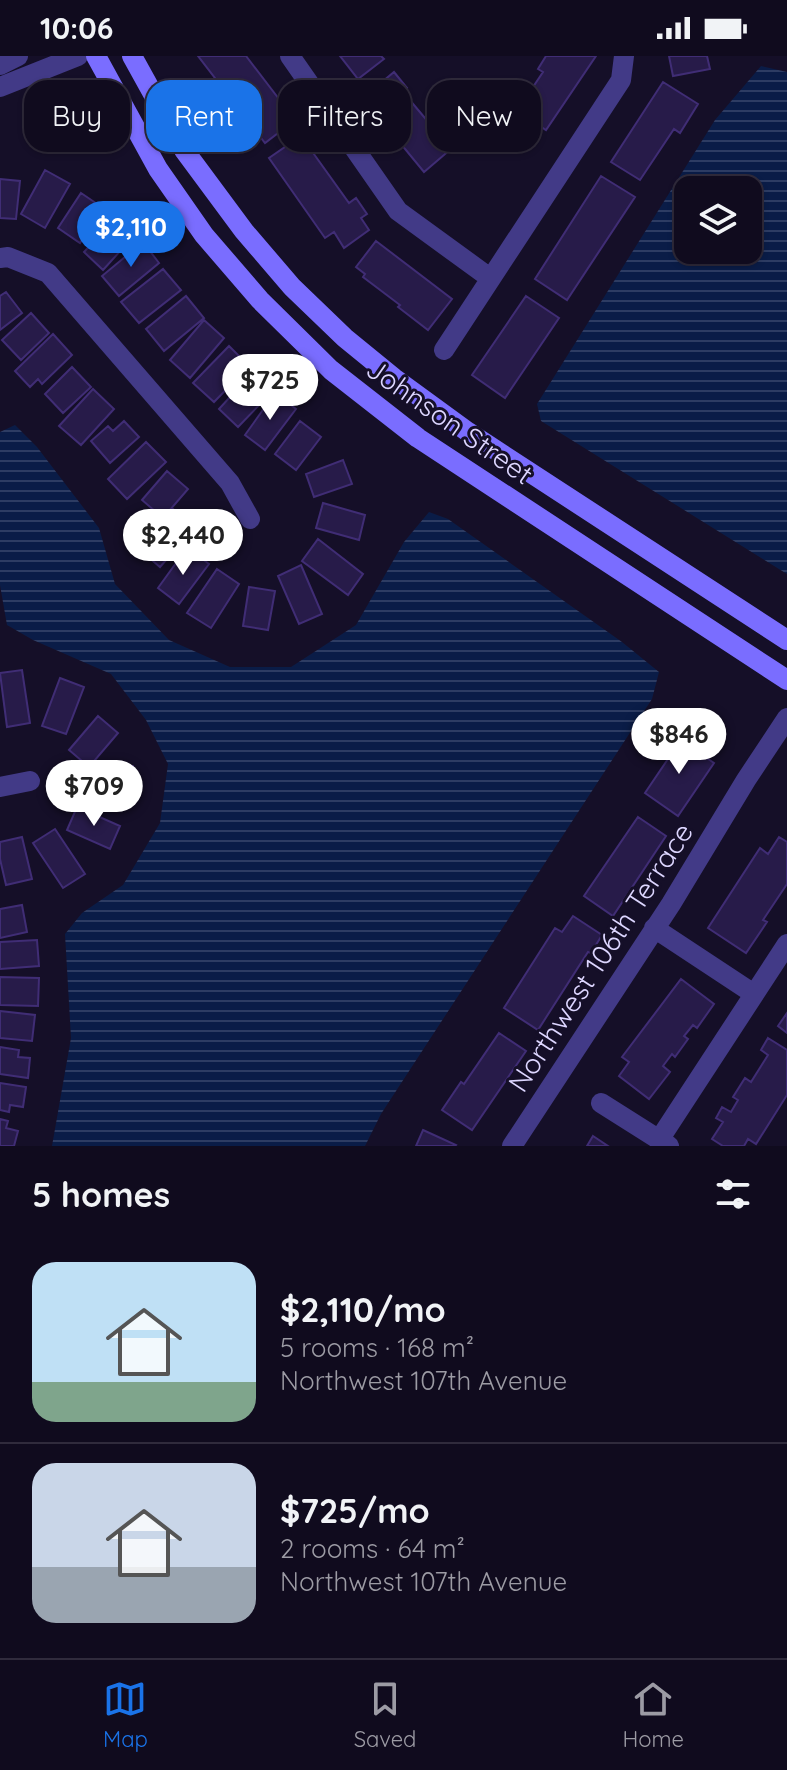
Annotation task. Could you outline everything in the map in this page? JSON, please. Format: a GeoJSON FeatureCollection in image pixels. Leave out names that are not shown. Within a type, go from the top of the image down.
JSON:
{"type":"FeatureCollection","features":[{"type":"Feature","properties":{"kind":"street"},"geometry":{"type":"LineString","coordinates":[[0,65],[18,56]]}},
{"type":"Feature","properties":{"kind":"street"},"geometry":{"type":"LineString","coordinates":[[0,87],[78,56]]}},
{"type":"Feature","properties":{"kind":"street","name":"Johnson Street"},"geometry":{"type":"LineString","coordinates":[[96,56],[158,169],[204,235],[260,300],[331,370],[418,438],[787,680]]}},
{"type":"Feature","properties":{"kind":"street","name":"Johnson Street"},"geometry":{"type":"LineString","coordinates":[[132,56],[184,150],[244,231],[292,287],[345,338],[468,432],[787,640]]}},
{"type":"Feature","properties":{"kind":"street"},"geometry":{"type":"LineString","coordinates":[[290,56],[398,211],[490,278]]}},
{"type":"Feature","properties":{"kind":"street"},"geometry":{"type":"LineString","coordinates":[[444,350],[621,80],[624,56]]}},
{"type":"Feature","properties":{"kind":"street"},"geometry":{"type":"LineString","coordinates":[[0,258],[8,257],[48,273],[230,483],[250,519]]}},
{"type":"Feature","properties":{"kind":"street","name":"Northwest 106th Terrace"},"geometry":{"type":"LineString","coordinates":[[512,1146],[787,718]]}},
{"type":"Feature","properties":{"kind":"street"},"geometry":{"type":"LineString","coordinates":[[0,787],[30,781]]}},
{"type":"Feature","properties":{"kind":"street"},"geometry":{"type":"LineString","coordinates":[[654,928],[754,994]]}},
{"type":"Feature","properties":{"kind":"street"},"geometry":{"type":"LineString","coordinates":[[601,1103],[664,1143],[787,944]]}},
{"type":"Feature","properties":{"kind":"water"},"geometry":{"type":"Polygon","coordinates":[[[761,66],[787,72],[787,574],[541,421],[537,404],[674,185],[674,264],[762,264],[762,176],[680,176],[715,120],[761,66]]]}},
{"type":"Feature","properties":{"kind":"water"},"geometry":{"type":"Polygon","coordinates":[[[15,425],[37,447],[99,528],[115,584],[169,640],[230,667],[291,667],[356,625],[404,542],[429,512],[448,519],[622,642],[659,672],[652,699],[381,1114],[365,1146],[52,1146],[71,1038],[65,934],[82,913],[123,885],[160,823],[168,764],[146,720],[111,674],[33,640],[7,625],[0,585],[0,432],[15,425]]]}},
{"type":"Feature","properties":{"kind":"building"},"geometry":{"type":"Polygon","coordinates":[[[198,56],[246,56],[278,98],[278,133],[265,143],[262,139],[262,80],[216,80],[198,56]]]}},
{"type":"Feature","properties":{"kind":"building"},"geometry":{"type":"Polygon","coordinates":[[[340,56],[381,56],[384,59],[358,79],[340,56]]]}},
{"type":"Feature","properties":{"kind":"building"},"geometry":{"type":"Polygon","coordinates":[[[546,56],[596,56],[546,130],[541,127],[541,80],[538,80],[543,72],[538,69],[546,56]]]}},
{"type":"Feature","properties":{"kind":"building"},"geometry":{"type":"Polygon","coordinates":[[[669,56],[707,56],[710,69],[673,76],[669,56]]]}},
{"type":"Feature","properties":{"kind":"building"},"geometry":{"type":"Polygon","coordinates":[[[394,72],[400,80],[384,80],[394,72]]]}},
{"type":"Feature","properties":{"kind":"building"},"geometry":{"type":"Polygon","coordinates":[[[663,82],[698,104],[680,133],[674,129],[640,180],[611,162],[663,82]]]}},
{"type":"Feature","properties":{"kind":"building"},"geometry":{"type":"Polygon","coordinates":[[[411,102],[427,120],[427,152],[447,152],[424,172],[408,152],[411,152],[411,102]]]}},
{"type":"Feature","properties":{"kind":"building"},"geometry":{"type":"Polygon","coordinates":[[[278,152],[312,152],[349,203],[356,198],[367,214],[361,218],[369,230],[344,248],[334,232],[325,238],[269,158],[278,152]]]}},
{"type":"Feature","properties":{"kind":"building"},"geometry":{"type":"Polygon","coordinates":[[[45,170],[70,184],[45,228],[21,214],[45,170]]]}},
{"type":"Feature","properties":{"kind":"building"},"geometry":{"type":"Polygon","coordinates":[[[601,176],[635,197],[567,300],[535,279],[601,176]]]}},
{"type":"Feature","properties":{"kind":"building"},"geometry":{"type":"Polygon","coordinates":[[[0,179],[20,181],[16,219],[0,218],[0,179]]]}},
{"type":"Feature","properties":{"kind":"building"},"geometry":{"type":"Polygon","coordinates":[[[81,193],[103,208],[80,243],[58,228],[81,193]]]}},
{"type":"Feature","properties":{"kind":"building"},"geometry":{"type":"Polygon","coordinates":[[[113,221],[132,238],[103,270],[84,252],[113,221]]]}},
{"type":"Feature","properties":{"kind":"building"},"geometry":{"type":"Polygon","coordinates":[[[376,241],[452,299],[428,330],[363,277],[365,274],[356,267],[376,241]]]}},
{"type":"Feature","properties":{"kind":"building"},"geometry":{"type":"Polygon","coordinates":[[[143,242],[159,263],[119,296],[102,276],[143,242]]]}},
{"type":"Feature","properties":{"kind":"building"},"geometry":{"type":"Polygon","coordinates":[[[163,269],[181,290],[139,323],[121,302],[163,269]]]}},
{"type":"Feature","properties":{"kind":"building"},"geometry":{"type":"Polygon","coordinates":[[[6,292],[22,313],[0,330],[0,296],[6,292]]]}},
{"type":"Feature","properties":{"kind":"building"},"geometry":{"type":"Polygon","coordinates":[[[186,296],[204,318],[164,351],[146,329],[186,296]]]}},
{"type":"Feature","properties":{"kind":"building"},"geometry":{"type":"Polygon","coordinates":[[[526,296],[559,318],[505,398],[472,375],[526,296]]]}},
{"type":"Feature","properties":{"kind":"building"},"geometry":{"type":"Polygon","coordinates":[[[31,313],[49,333],[21,360],[2,340],[31,313]]]}},
{"type":"Feature","properties":{"kind":"building"},"geometry":{"type":"Polygon","coordinates":[[[204,320],[224,338],[190,378],[170,360],[204,320]]]}},
{"type":"Feature","properties":{"kind":"building"},"geometry":{"type":"Polygon","coordinates":[[[53,334],[72,355],[42,384],[38,379],[30,387],[15,371],[53,334]]]}},
{"type":"Feature","properties":{"kind":"building"},"geometry":{"type":"Polygon","coordinates":[[[229,346],[249,366],[214,402],[193,383],[229,346]]]}},
{"type":"Feature","properties":{"kind":"building"},"geometry":{"type":"Polygon","coordinates":[[[72,367],[91,387],[63,413],[45,394],[72,367]]]}},
{"type":"Feature","properties":{"kind":"building"},"geometry":{"type":"Polygon","coordinates":[[[253,372],[264,382],[257,390],[266,398],[238,427],[219,409],[253,372]]]}},
{"type":"Feature","properties":{"kind":"building"},"geometry":{"type":"Polygon","coordinates":[[[93,389],[114,409],[81,445],[59,426],[93,389]]]}},
{"type":"Feature","properties":{"kind":"building"},"geometry":{"type":"Polygon","coordinates":[[[275,393],[296,409],[265,450],[245,435],[275,393]]]}},
{"type":"Feature","properties":{"kind":"building"},"geometry":{"type":"Polygon","coordinates":[[[124,421],[139,437],[110,463],[91,441],[108,426],[113,431],[124,421]]]}},
{"type":"Feature","properties":{"kind":"building"},"geometry":{"type":"Polygon","coordinates":[[[300,421],[321,437],[296,470],[275,454],[300,421]]]}},
{"type":"Feature","properties":{"kind":"building"},"geometry":{"type":"Polygon","coordinates":[[[146,442],[166,462],[127,499],[108,479],[146,442]]]}},
{"type":"Feature","properties":{"kind":"building"},"geometry":{"type":"Polygon","coordinates":[[[343,460],[352,484],[314,497],[306,474],[343,460]]]}},
{"type":"Feature","properties":{"kind":"building"},"geometry":{"type":"Polygon","coordinates":[[[167,471],[188,489],[163,518],[142,500],[167,471]]]}},
{"type":"Feature","properties":{"kind":"building"},"geometry":{"type":"Polygon","coordinates":[[[323,503],[365,515],[359,540],[316,528],[323,503]]]}},
{"type":"Feature","properties":{"kind":"building"},"geometry":{"type":"Polygon","coordinates":[[[173,509],[195,527],[160,567],[139,549],[173,509]]]}},
{"type":"Feature","properties":{"kind":"building"},"geometry":{"type":"Polygon","coordinates":[[[318,539],[363,574],[348,595],[302,561],[318,539]]]}},
{"type":"Feature","properties":{"kind":"building"},"geometry":{"type":"Polygon","coordinates":[[[193,552],[209,564],[179,604],[158,588],[179,559],[184,563],[193,552]]]}},
{"type":"Feature","properties":{"kind":"building"},"geometry":{"type":"Polygon","coordinates":[[[301,565],[322,614],[299,624],[278,576],[301,565]]]}},
{"type":"Feature","properties":{"kind":"building"},"geometry":{"type":"Polygon","coordinates":[[[217,569],[239,584],[211,628],[187,613],[217,569]]]}},
{"type":"Feature","properties":{"kind":"building"},"geometry":{"type":"Polygon","coordinates":[[[249,587],[275,591],[268,630],[243,626],[249,587]]]}},
{"type":"Feature","properties":{"kind":"building"},"geometry":{"type":"Polygon","coordinates":[[[22,670],[30,723],[7,727],[0,673],[22,670]]]}},
{"type":"Feature","properties":{"kind":"building"},"geometry":{"type":"Polygon","coordinates":[[[60,678],[84,687],[66,734],[42,726],[60,678]]]}},
{"type":"Feature","properties":{"kind":"building"},"geometry":{"type":"Polygon","coordinates":[[[98,716],[118,733],[89,767],[69,750],[98,716]]]}},
{"type":"Feature","properties":{"kind":"building"},"geometry":{"type":"Polygon","coordinates":[[[673,735],[714,763],[678,816],[645,793],[672,753],[665,748],[673,735]]]}},
{"type":"Feature","properties":{"kind":"building"},"geometry":{"type":"Polygon","coordinates":[[[133,766],[137,793],[82,800],[78,773],[133,766]]]}},
{"type":"Feature","properties":{"kind":"building"},"geometry":{"type":"Polygon","coordinates":[[[77,807],[120,826],[110,849],[67,830],[77,807]]]}},
{"type":"Feature","properties":{"kind":"building"},"geometry":{"type":"Polygon","coordinates":[[[638,817],[666,836],[613,916],[584,896],[638,817]]]}},
{"type":"Feature","properties":{"kind":"building"},"geometry":{"type":"Polygon","coordinates":[[[55,829],[85,874],[63,888],[33,843],[55,829]]]}},
{"type":"Feature","properties":{"kind":"building"},"geometry":{"type":"Polygon","coordinates":[[[22,837],[32,879],[6,885],[0,842],[22,837]]]}},
{"type":"Feature","properties":{"kind":"building"},"geometry":{"type":"Polygon","coordinates":[[[779,837],[787,842],[787,884],[746,953],[708,928],[760,848],[768,854],[779,837]]]}},
{"type":"Feature","properties":{"kind":"building"},"geometry":{"type":"Polygon","coordinates":[[[22,905],[27,932],[0,938],[0,909],[22,905]]]}},
{"type":"Feature","properties":{"kind":"building"},"geometry":{"type":"Polygon","coordinates":[[[573,916],[602,935],[538,1030],[504,1008],[555,928],[562,932],[573,916]]]}},
{"type":"Feature","properties":{"kind":"building"},"geometry":{"type":"Polygon","coordinates":[[[37,940],[39,966],[0,969],[0,942],[37,940]]]}},
{"type":"Feature","properties":{"kind":"building"},"geometry":{"type":"Polygon","coordinates":[[[0,977],[39,978],[38,1006],[0,1005],[0,977]]]}},
{"type":"Feature","properties":{"kind":"building"},"geometry":{"type":"Polygon","coordinates":[[[681,979],[714,1004],[697,1028],[693,1025],[684,1036],[688,1039],[675,1057],[672,1054],[663,1066],[670,1072],[649,1099],[619,1076],[629,1062],[622,1057],[681,979]]]}},
{"type":"Feature","properties":{"kind":"building"},"geometry":{"type":"Polygon","coordinates":[[[0,1011],[35,1015],[32,1041],[0,1038],[0,1011]]]}},
{"type":"Feature","properties":{"kind":"building"},"geometry":{"type":"Polygon","coordinates":[[[787,1013],[787,1033],[778,1026],[787,1013]]]}},
{"type":"Feature","properties":{"kind":"building"},"geometry":{"type":"Polygon","coordinates":[[[499,1033],[526,1051],[472,1130],[442,1110],[499,1033]]]}},
{"type":"Feature","properties":{"kind":"building"},"geometry":{"type":"Polygon","coordinates":[[[768,1038],[787,1050],[787,1095],[756,1144],[748,1139],[744,1146],[723,1146],[712,1139],[723,1122],[716,1118],[722,1107],[731,1112],[738,1100],[733,1097],[745,1078],[751,1082],[768,1055],[761,1050],[768,1038]]]}},
{"type":"Feature","properties":{"kind":"building"},"geometry":{"type":"Polygon","coordinates":[[[0,1047],[19,1050],[18,1057],[30,1058],[28,1078],[0,1074],[0,1047]]]}},
{"type":"Feature","properties":{"kind":"building"},"geometry":{"type":"Polygon","coordinates":[[[0,1083],[26,1087],[23,1107],[10,1105],[9,1112],[0,1110],[0,1083]]]}},
{"type":"Feature","properties":{"kind":"building"},"geometry":{"type":"Polygon","coordinates":[[[0,1119],[8,1121],[6,1128],[18,1131],[14,1146],[0,1146],[0,1119]]]}},
{"type":"Feature","properties":{"kind":"building"},"geometry":{"type":"Polygon","coordinates":[[[423,1130],[456,1145],[416,1146],[423,1130]]]}},
{"type":"Feature","properties":{"kind":"building"},"geometry":{"type":"Polygon","coordinates":[[[593,1136],[608,1146],[587,1146],[593,1136]]]}}]}
